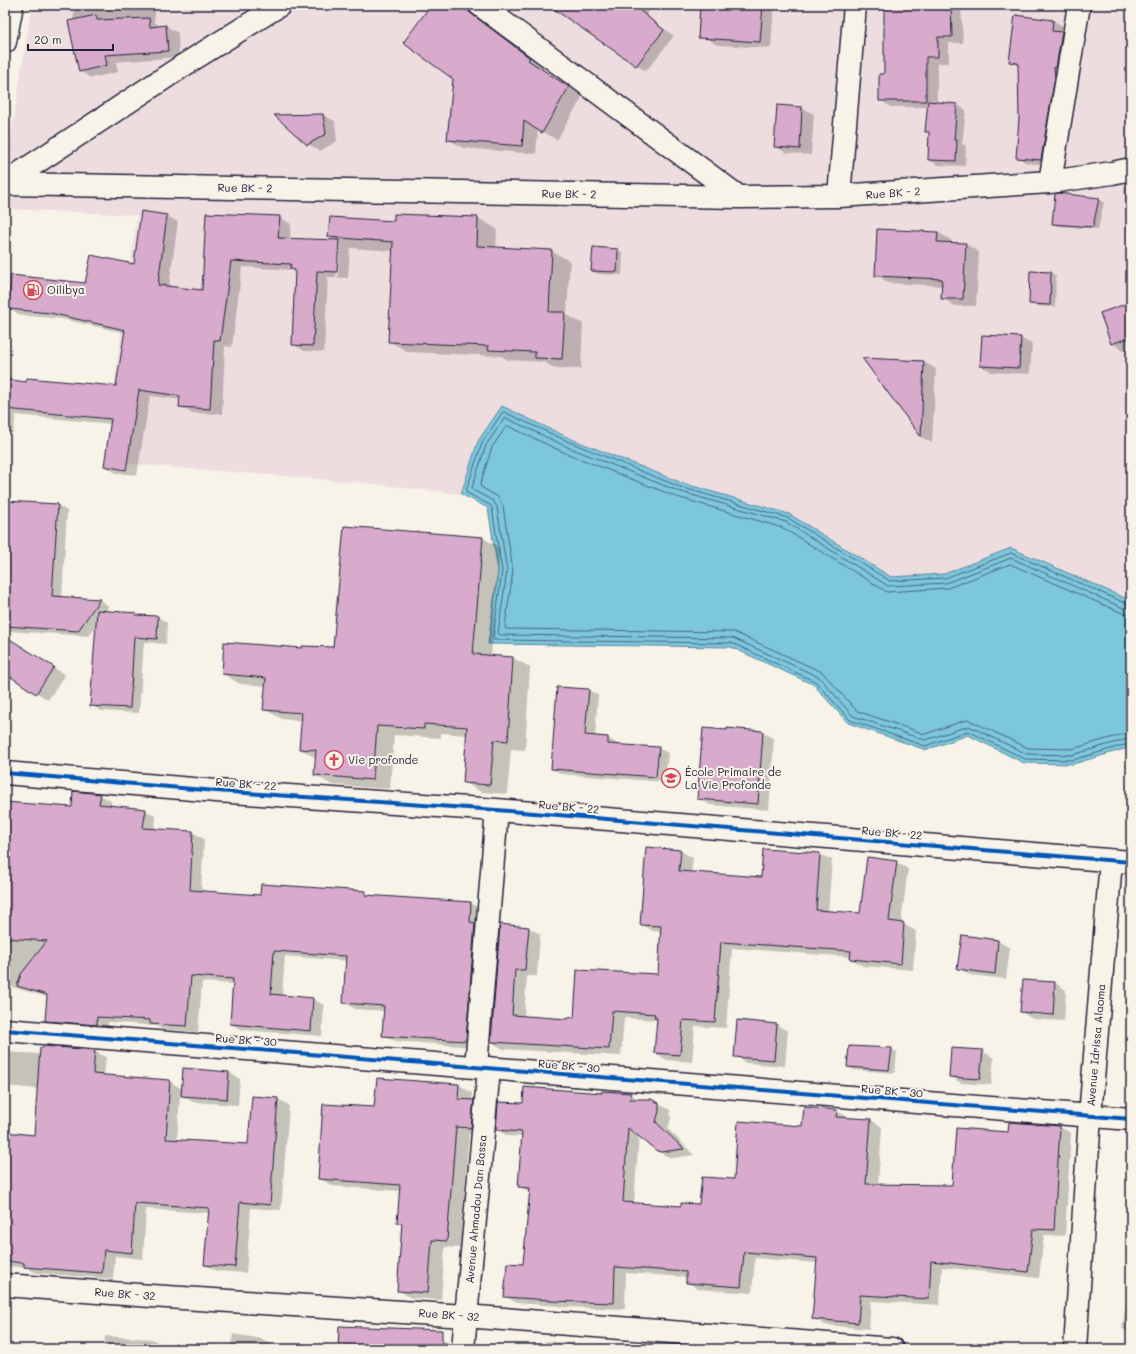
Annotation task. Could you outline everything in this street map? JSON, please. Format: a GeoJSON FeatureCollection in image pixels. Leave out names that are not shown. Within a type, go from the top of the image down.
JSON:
{"type":"FeatureCollection","features":[{"type":"Feature","properties":{"kind":"street"},"geometry":{"type":"LineString","coordinates":[[5,42],[12,5]]}},
{"type":"Feature","properties":{"kind":"street"},"geometry":{"type":"LineString","coordinates":[[5,184],[184,66],[280,5]]}},
{"type":"Feature","properties":{"kind":"street"},"geometry":{"type":"LineString","coordinates":[[480,5],[740,197]]}},
{"type":"Feature","properties":{"kind":"street"},"geometry":{"type":"LineString","coordinates":[[839,196],[854,5]]}},
{"type":"Feature","properties":{"kind":"street"},"geometry":{"type":"LineString","coordinates":[[1050,182],[1079,5]]}},
{"type":"Feature","properties":{"kind":"street","name":"Rue BK - 2"},"geometry":{"type":"LineString","coordinates":[[5,184],[740,197],[839,196],[1050,182],[1112,173],[1131,168]]}},
{"type":"Feature","properties":{"kind":"street","name":"Rue BK - 22"},"geometry":{"type":"LineString","coordinates":[[5,773],[216,791],[497,810],[1121,862]]}},
{"type":"Feature","properties":{"kind":"street","name":"Avenue Ahmadou Dan Bassa"},"geometry":{"type":"LineString","coordinates":[[463,1349],[483,1067],[497,810]]}},
{"type":"Feature","properties":{"kind":"street","name":"Avenue Idrissa Alaoma"},"geometry":{"type":"LineString","coordinates":[[1075,1349],[1090,1116],[1121,862]]}},
{"type":"Feature","properties":{"kind":"street","name":"Rue BK - 30"},"geometry":{"type":"LineString","coordinates":[[5,1030],[1131,1119]]}},
{"type":"Feature","properties":{"kind":"street","name":"Rue BK - 32"},"geometry":{"type":"LineString","coordinates":[[5,1285],[465,1316],[892,1349]]}},
{"type":"Feature","properties":{"kind":"shaded area"},"geometry":{"type":"Polygon","coordinates":[[[32,5],[1131,5],[1131,599],[1127,600],[1011,548],[944,574],[891,577],[789,514],[682,483],[569,438],[502,406],[478,441],[461,494],[355,482],[104,462],[137,215],[5,209],[5,173],[32,5]]]}},
{"type":"Feature","properties":{"kind":"water"},"geometry":{"type":"Polygon","coordinates":[[[502,406],[569,438],[682,483],[789,514],[891,577],[944,574],[1011,548],[1127,599],[1131,599],[1131,747],[1073,764],[1024,763],[968,735],[926,750],[848,723],[814,685],[731,647],[488,644],[498,571],[488,508],[461,494],[478,441],[502,406]]]}},
{"type":"Feature","properties":{"kind":"building"},"geometry":{"type":"Polygon","coordinates":[[[431,5],[460,5],[530,58],[528,60],[569,87],[542,133],[524,121],[522,146],[447,140],[453,79],[403,43],[431,5]]]}},
{"type":"Feature","properties":{"kind":"building"},"geometry":{"type":"Polygon","coordinates":[[[548,5],[633,5],[664,30],[636,66],[548,5]]]}},
{"type":"Feature","properties":{"kind":"building"},"geometry":{"type":"Polygon","coordinates":[[[700,5],[763,5],[760,42],[698,38],[700,5]]]}},
{"type":"Feature","properties":{"kind":"building"},"geometry":{"type":"Polygon","coordinates":[[[884,5],[951,5],[952,37],[938,37],[938,57],[926,57],[926,101],[879,101],[879,74],[884,74],[884,5]]]}},
{"type":"Feature","properties":{"kind":"building"},"geometry":{"type":"Polygon","coordinates":[[[96,15],[97,20],[149,18],[150,27],[166,25],[168,51],[105,55],[107,65],[79,72],[68,21],[96,15]]]}},
{"type":"Feature","properties":{"kind":"building"},"geometry":{"type":"Polygon","coordinates":[[[1015,15],[1053,20],[1052,31],[1062,32],[1056,68],[1054,67],[1055,77],[1041,160],[1016,158],[1019,118],[1018,63],[1009,62],[1015,15]]]}},
{"type":"Feature","properties":{"kind":"building"},"geometry":{"type":"Polygon","coordinates":[[[928,101],[957,104],[954,140],[957,140],[956,161],[928,160],[929,132],[925,132],[928,101]]]}},
{"type":"Feature","properties":{"kind":"building"},"geometry":{"type":"Polygon","coordinates":[[[777,105],[802,107],[800,149],[774,147],[777,105]]]}},
{"type":"Feature","properties":{"kind":"building"},"geometry":{"type":"Polygon","coordinates":[[[323,114],[326,134],[307,145],[274,115],[323,114]]]}},
{"type":"Feature","properties":{"kind":"building"},"geometry":{"type":"Polygon","coordinates":[[[1058,193],[1099,198],[1093,227],[1052,224],[1055,194],[1058,193]]]}},
{"type":"Feature","properties":{"kind":"building"},"geometry":{"type":"Polygon","coordinates":[[[141,211],[167,215],[158,285],[202,290],[206,213],[280,216],[278,238],[339,240],[337,272],[317,271],[313,346],[292,345],[295,270],[290,269],[291,264],[231,261],[220,341],[214,340],[210,409],[179,407],[180,396],[139,390],[126,470],[104,466],[111,419],[5,409],[5,379],[26,382],[27,378],[116,386],[125,330],[50,313],[8,309],[11,275],[85,283],[91,255],[134,264],[141,211]]]}},
{"type":"Feature","properties":{"kind":"building"},"geometry":{"type":"Polygon","coordinates":[[[394,214],[478,217],[477,246],[552,250],[549,312],[565,312],[562,359],[535,358],[535,352],[488,350],[489,346],[388,342],[393,242],[328,237],[330,217],[394,221],[394,214]]]}},
{"type":"Feature","properties":{"kind":"building"},"geometry":{"type":"Polygon","coordinates":[[[877,229],[938,232],[937,242],[966,243],[963,299],[941,299],[942,279],[875,276],[877,229]]]}},
{"type":"Feature","properties":{"kind":"building"},"geometry":{"type":"Polygon","coordinates":[[[593,247],[618,249],[617,272],[591,271],[593,247]]]}},
{"type":"Feature","properties":{"kind":"building"},"geometry":{"type":"Polygon","coordinates":[[[1030,271],[1051,272],[1050,305],[1029,304],[1030,271]]]}},
{"type":"Feature","properties":{"kind":"building"},"geometry":{"type":"Polygon","coordinates":[[[1131,302],[1131,337],[1111,344],[1100,313],[1131,302]]]}},
{"type":"Feature","properties":{"kind":"building"},"geometry":{"type":"Polygon","coordinates":[[[982,335],[1021,337],[1019,368],[980,366],[982,335]]]}},
{"type":"Feature","properties":{"kind":"building"},"geometry":{"type":"Polygon","coordinates":[[[862,358],[924,361],[921,437],[862,358]]]}},
{"type":"Feature","properties":{"kind":"building"},"geometry":{"type":"Polygon","coordinates":[[[5,501],[58,504],[52,596],[100,599],[78,631],[5,626],[5,501]]]}},
{"type":"Feature","properties":{"kind":"building"},"geometry":{"type":"Polygon","coordinates":[[[344,526],[483,537],[473,654],[513,657],[508,741],[494,740],[490,785],[463,783],[467,727],[424,724],[424,729],[377,726],[373,780],[314,775],[316,750],[299,749],[302,713],[263,710],[266,678],[222,674],[224,642],[302,648],[302,646],[333,647],[344,526]]]}},
{"type":"Feature","properties":{"kind":"building"},"geometry":{"type":"Polygon","coordinates":[[[97,610],[158,616],[157,639],[134,637],[130,708],[90,706],[97,610]]]}},
{"type":"Feature","properties":{"kind":"building"},"geometry":{"type":"Polygon","coordinates":[[[5,636],[54,667],[36,694],[5,673],[5,636]]]}},
{"type":"Feature","properties":{"kind":"building"},"geometry":{"type":"Polygon","coordinates":[[[557,687],[589,689],[585,735],[608,737],[608,744],[659,747],[656,777],[551,769],[557,687]]]}},
{"type":"Feature","properties":{"kind":"building"},"geometry":{"type":"Polygon","coordinates":[[[703,728],[763,731],[758,804],[697,799],[703,728]]]}},
{"type":"Feature","properties":{"kind":"building"},"geometry":{"type":"Polygon","coordinates":[[[73,791],[101,794],[99,804],[146,809],[143,828],[193,831],[190,890],[260,895],[261,884],[366,891],[365,895],[471,902],[470,922],[475,923],[466,1041],[382,1036],[384,1006],[343,1003],[346,956],[274,951],[271,994],[313,998],[311,1031],[230,1024],[233,979],[191,976],[187,1026],[150,1024],[150,1020],[97,1017],[97,1025],[45,1021],[47,995],[17,986],[21,974],[47,941],[5,938],[5,802],[72,807],[73,791]]]}},
{"type":"Feature","properties":{"kind":"building"},"geometry":{"type":"Polygon","coordinates":[[[646,847],[681,850],[679,871],[761,877],[763,849],[820,853],[816,910],[860,913],[867,857],[897,861],[889,921],[904,923],[901,964],[850,959],[851,951],[721,942],[715,1022],[683,1020],[680,1055],[654,1053],[657,1018],[654,1018],[655,1014],[612,1011],[609,1049],[491,1042],[500,924],[529,927],[525,970],[515,970],[512,1015],[568,1019],[568,1017],[574,1018],[577,970],[658,974],[661,926],[640,925],[646,847]]]}},
{"type":"Feature","properties":{"kind":"building"},"geometry":{"type":"Polygon","coordinates":[[[962,935],[998,940],[995,974],[957,969],[962,935]]]}},
{"type":"Feature","properties":{"kind":"building"},"geometry":{"type":"Polygon","coordinates":[[[1023,980],[1055,982],[1053,1015],[1020,1012],[1023,980]]]}},
{"type":"Feature","properties":{"kind":"building"},"geometry":{"type":"Polygon","coordinates":[[[737,1020],[777,1024],[774,1060],[734,1057],[737,1020]]]}},
{"type":"Feature","properties":{"kind":"building"},"geometry":{"type":"Polygon","coordinates":[[[43,1046],[95,1050],[93,1074],[170,1080],[166,1139],[248,1144],[252,1096],[278,1098],[270,1205],[240,1202],[235,1267],[204,1265],[209,1208],[135,1203],[132,1253],[104,1250],[102,1273],[24,1267],[24,1263],[5,1261],[5,1132],[34,1135],[40,1048],[43,1048],[43,1046]]]}},
{"type":"Feature","properties":{"kind":"building"},"geometry":{"type":"Polygon","coordinates":[[[849,1046],[892,1048],[889,1070],[847,1067],[849,1046]]]}},
{"type":"Feature","properties":{"kind":"building"},"geometry":{"type":"Polygon","coordinates":[[[951,1048],[983,1050],[980,1079],[949,1077],[951,1048]]]}},
{"type":"Feature","properties":{"kind":"building"},"geometry":{"type":"Polygon","coordinates":[[[183,1068],[229,1072],[227,1099],[181,1096],[183,1068]]]}},
{"type":"Feature","properties":{"kind":"building"},"geometry":{"type":"Polygon","coordinates":[[[377,1078],[459,1084],[458,1099],[474,1100],[471,1128],[456,1127],[447,1241],[432,1240],[428,1293],[397,1291],[402,1223],[397,1223],[400,1185],[318,1179],[323,1104],[374,1107],[377,1078]]]}},
{"type":"Feature","properties":{"kind":"building"},"geometry":{"type":"Polygon","coordinates":[[[524,1087],[602,1093],[602,1091],[631,1093],[630,1099],[651,1099],[659,1103],[659,1111],[656,1122],[684,1149],[661,1152],[657,1151],[628,1128],[623,1202],[681,1206],[681,1203],[699,1204],[702,1177],[734,1179],[738,1121],[802,1126],[804,1107],[837,1110],[836,1117],[871,1119],[866,1184],[952,1185],[956,1128],[1008,1132],[1009,1122],[1060,1126],[1054,1230],[1033,1229],[1028,1272],[931,1261],[929,1299],[860,1295],[858,1323],[812,1319],[817,1258],[744,1252],[741,1287],[686,1283],[686,1272],[615,1267],[614,1303],[549,1301],[504,1297],[507,1263],[523,1264],[530,1188],[518,1187],[522,1132],[496,1130],[498,1102],[523,1103],[524,1087]]]}},
{"type":"Feature","properties":{"kind":"building"},"geometry":{"type":"Polygon","coordinates":[[[339,1326],[442,1330],[442,1349],[338,1349],[339,1326]]]}},
{"type":"Feature","properties":{"kind":"cycle path"},"geometry":{"type":"LineString","coordinates":[[5,773],[216,791],[497,810],[1131,862]]}},
{"type":"Feature","properties":{"kind":"cycle path"},"geometry":{"type":"LineString","coordinates":[[5,1030],[1131,1119]]}},
{"type":"Feature","properties":{"kind":"place","name":"Oilibya"},"geometry":{"type":"Point","coordinates":[33,290]}},
{"type":"Feature","properties":{"kind":"place","name":"Vie profonde"},"geometry":{"type":"Point","coordinates":[334,760]}},
{"type":"Feature","properties":{"kind":"place","name":"École Primaire de La Vie Profonde"},"geometry":{"type":"Point","coordinates":[671,778]}}]}
